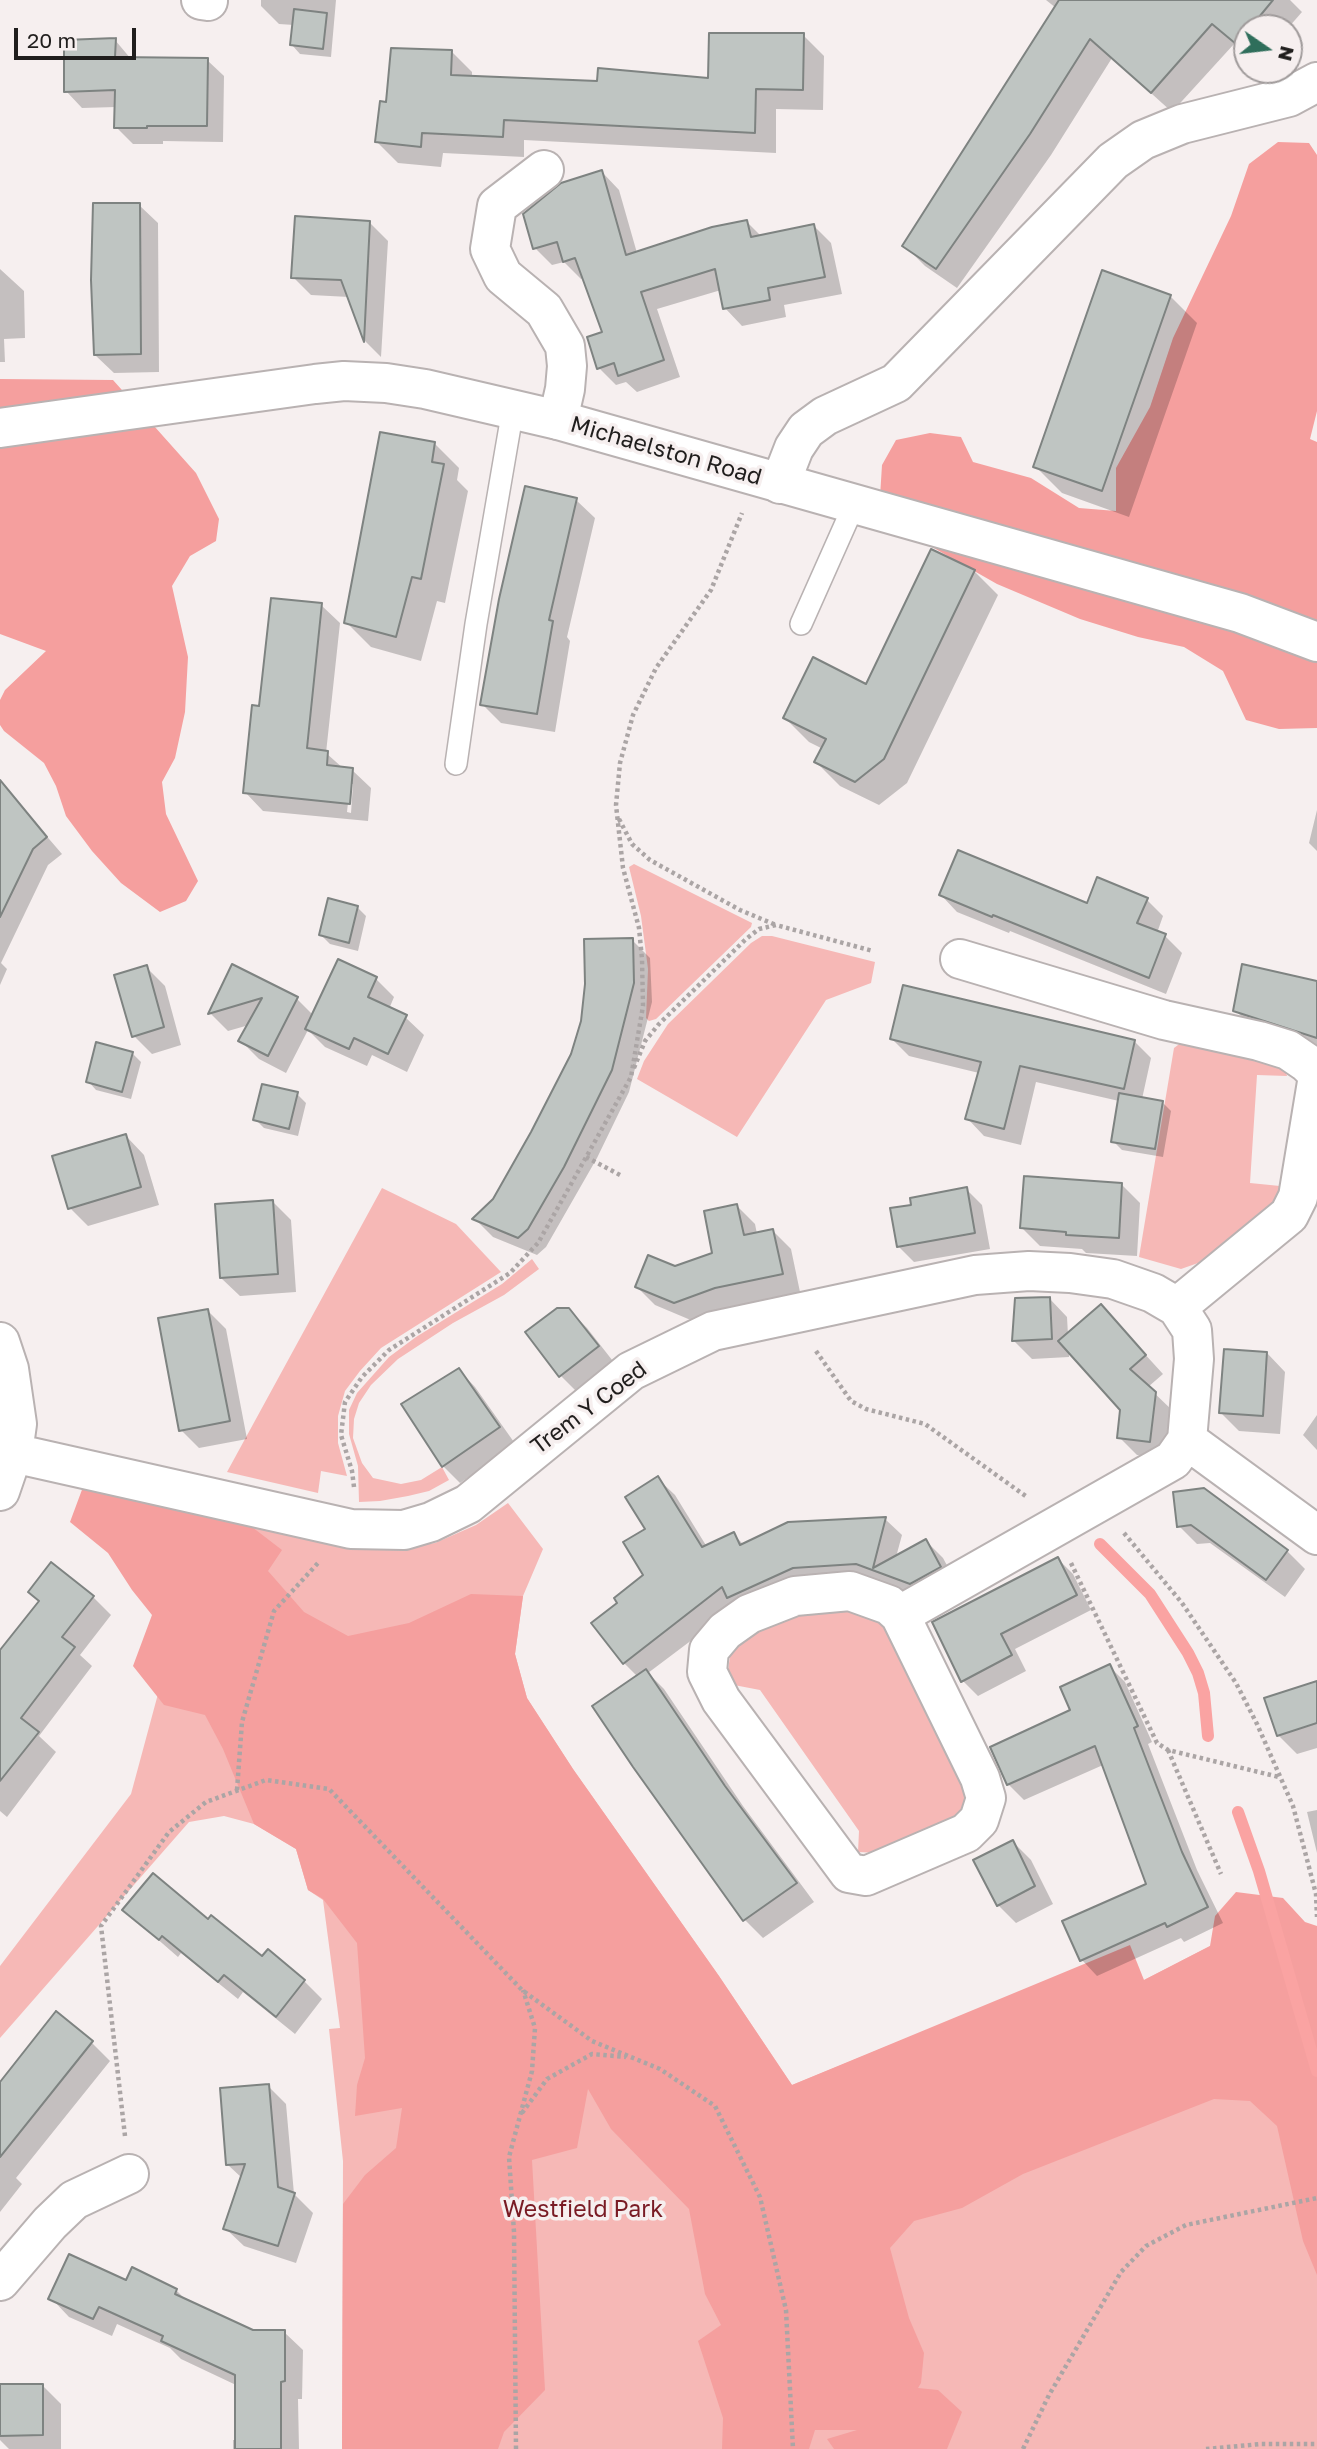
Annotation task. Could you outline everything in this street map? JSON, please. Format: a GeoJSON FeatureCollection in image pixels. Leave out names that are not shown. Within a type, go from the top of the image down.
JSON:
{"type":"FeatureCollection","features":[{"type":"Feature","properties":{"kind":"street"},"geometry":{"type":"LineString","coordinates":[[201,0],[208,1]]}},
{"type":"Feature","properties":{"kind":"street"},"geometry":{"type":"LineString","coordinates":[[768,480],[806,430],[825,416],[896,383],[1113,161],[1143,140],[1182,124],[1289,97],[1317,82]]}},
{"type":"Feature","properties":{"kind":"street"},"geometry":{"type":"LineString","coordinates":[[544,170],[497,206],[490,249],[503,276],[544,310],[565,346],[565,389],[558,420]]}},
{"type":"Feature","properties":{"kind":"street","name":"Michaelston Road"},"geometry":{"type":"LineString","coordinates":[[0,428],[344,381],[386,383],[425,389],[558,420],[1240,614],[1317,642]]}},
{"type":"Feature","properties":{"kind":"street"},"geometry":{"type":"LineString","coordinates":[[960,959],[1164,1020],[1259,1041],[1287,1050],[1317,1073]]}},
{"type":"Feature","properties":{"kind":"street"},"geometry":{"type":"LineString","coordinates":[[900,1615],[1173,1460],[1188,1440],[1194,1360],[1192,1330],[1177,1307],[1289,1215],[1298,1197],[1317,1082]]}},
{"type":"Feature","properties":{"kind":"street","name":"Trem Y Coed"},"geometry":{"type":"LineString","coordinates":[[13,1452],[351,1529],[404,1530],[431,1522],[468,1504],[631,1371],[713,1331],[931,1283],[1028,1270],[1112,1279],[1153,1293],[1177,1307]]}},
{"type":"Feature","properties":{"kind":"street"},"geometry":{"type":"LineString","coordinates":[[0,1342],[15,1397],[17,1424],[13,1452],[0,1491]]}},
{"type":"Feature","properties":{"kind":"street"},"geometry":{"type":"LineString","coordinates":[[1188,1440],[1317,1535]]}},
{"type":"Feature","properties":{"kind":"street"},"geometry":{"type":"LineString","coordinates":[[850,1591],[889,1605],[900,1615],[980,1778],[986,1798],[979,1820],[966,1833],[866,1876],[849,1873],[721,1700],[707,1672],[709,1650],[725,1631],[749,1614],[795,1595],[850,1591]]}},
{"type":"Feature","properties":{"kind":"street"},"geometry":{"type":"LineString","coordinates":[[0,2281],[50,2222],[74,2200],[129,2174]]}},
{"type":"Feature","properties":{"kind":"lane"},"geometry":{"type":"LineString","coordinates":[[456,764],[476,624],[513,409]]}},
{"type":"Feature","properties":{"kind":"lane"},"geometry":{"type":"LineString","coordinates":[[801,624],[854,505]]}},
{"type":"Feature","properties":{"kind":"path"},"geometry":{"type":"LineString","coordinates":[[631,1077],[643,1006],[642,959],[639,928],[623,868],[617,816],[620,763],[633,715],[656,668],[711,590],[768,480]]}},
{"type":"Feature","properties":{"kind":"path"},"geometry":{"type":"LineString","coordinates":[[617,816],[632,844],[650,860],[740,910],[776,926],[873,951]]}},
{"type":"Feature","properties":{"kind":"path"},"geometry":{"type":"LineString","coordinates":[[237,1790],[242,1722],[274,1611],[351,1529],[355,1503],[352,1471],[341,1435],[345,1402],[362,1377],[389,1350],[510,1273],[538,1243],[631,1077],[645,1041],[746,939],[759,929],[776,926]]}},
{"type":"Feature","properties":{"kind":"path"},"geometry":{"type":"LineString","coordinates":[[586,1157],[620,1175]]}},
{"type":"Feature","properties":{"kind":"path"},"geometry":{"type":"LineString","coordinates":[[816,1351],[851,1401],[866,1409],[925,1424],[1034,1502]]}},
{"type":"Feature","properties":{"kind":"path"},"geometry":{"type":"LineString","coordinates":[[1098,1503],[1182,1603],[1236,1683],[1293,1806],[1316,1894],[1317,1917]]}},
{"type":"Feature","properties":{"kind":"path"},"geometry":{"type":"LineString","coordinates":[[1068,1555],[1157,1743],[1168,1750],[1280,1777]]}},
{"type":"Feature","properties":{"kind":"path"},"geometry":{"type":"LineString","coordinates":[[1168,1750],[1221,1874]]}},
{"type":"Feature","properties":{"kind":"path"},"geometry":{"type":"LineString","coordinates":[[129,2174],[101,1926],[169,1832],[206,1802],[266,1780],[330,1789],[522,1990],[592,2041],[660,2069],[715,2106],[760,2197],[786,2310],[793,2449]]}},
{"type":"Feature","properties":{"kind":"path"},"geometry":{"type":"LineString","coordinates":[[516,2449],[514,2232],[509,2157],[532,2071],[535,2028],[522,1990]]}},
{"type":"Feature","properties":{"kind":"path"},"geometry":{"type":"LineString","coordinates":[[519,2117],[547,2079],[592,2054],[631,2057]]}},
{"type":"Feature","properties":{"kind":"path"},"geometry":{"type":"LineString","coordinates":[[1023,2449],[1049,2395],[1121,2272],[1146,2246],[1186,2225],[1317,2197]]}},
{"type":"Feature","properties":{"kind":"path"},"geometry":{"type":"LineString","coordinates":[[1206,2449],[1261,2444],[1317,2444]]}},
{"type":"Feature","properties":{"kind":"green space"},"geometry":{"type":"Polygon","coordinates":[[[634,864],[752,923],[751,927],[656,1019],[649,1021],[646,1018],[648,969],[641,916],[629,867],[634,864]]]}},
{"type":"Feature","properties":{"kind":"green space"},"geometry":{"type":"Polygon","coordinates":[[[762,936],[772,936],[875,962],[871,983],[826,1000],[737,1137],[637,1079],[644,1061],[668,1024],[751,943],[762,936]]]}},
{"type":"Feature","properties":{"kind":"green space"},"geometry":{"type":"Polygon","coordinates":[[[1182,1042],[1284,1065],[1287,1076],[1257,1075],[1250,1183],[1280,1186],[1280,1196],[1273,1208],[1198,1263],[1181,1269],[1139,1257],[1174,1048],[1182,1042]]]}},
{"type":"Feature","properties":{"kind":"green space"},"geometry":{"type":"Polygon","coordinates":[[[382,1188],[456,1224],[501,1272],[381,1348],[360,1371],[345,1391],[338,1416],[338,1443],[347,1476],[321,1471],[318,1493],[227,1472],[382,1188]]]}},
{"type":"Feature","properties":{"kind":"green space"},"geometry":{"type":"Polygon","coordinates":[[[532,1259],[539,1269],[504,1295],[453,1323],[398,1359],[371,1385],[359,1403],[354,1419],[353,1438],[362,1463],[373,1478],[401,1484],[421,1480],[442,1467],[449,1480],[429,1491],[380,1501],[359,1502],[358,1466],[349,1434],[349,1410],[357,1393],[389,1357],[416,1337],[502,1284],[532,1259]]]}},
{"type":"Feature","properties":{"kind":"green space","name":"Westfield Park"},"geometry":{"type":"Polygon","coordinates":[[[508,1503],[543,1549],[523,1596],[515,1654],[527,1698],[573,1769],[792,2085],[986,2006],[1144,1980],[1210,1946],[1317,1939],[1317,2449],[342,2449],[343,2161],[329,2029],[340,2028],[323,1900],[308,1890],[296,1849],[254,1824],[224,1816],[189,1822],[0,2038],[0,1966],[131,1794],[206,1516],[331,1544],[377,1550],[435,1543],[476,1525],[508,1503]]]}},
{"type":"Feature","properties":{"kind":"green space"},"geometry":{"type":"Polygon","coordinates":[[[849,1608],[870,1616],[886,1628],[966,1789],[967,1802],[961,1814],[881,1853],[858,1852],[859,1831],[760,1690],[734,1685],[728,1671],[735,1642],[791,1612],[849,1608]]]}},
{"type":"Feature","properties":{"kind":"shaded area"},"geometry":{"type":"Polygon","coordinates":[[[1278,142],[1309,143],[1317,155],[1317,411],[1310,439],[1317,442],[1317,728],[1279,729],[1246,720],[1223,671],[1184,647],[1138,637],[1080,619],[997,584],[904,531],[880,497],[882,465],[896,440],[930,433],[961,437],[973,462],[1031,478],[1079,508],[1116,511],[1116,468],[1150,407],[1173,338],[1231,216],[1249,164],[1278,142]]]}},
{"type":"Feature","properties":{"kind":"shaded area"},"geometry":{"type":"Polygon","coordinates":[[[0,379],[113,380],[196,473],[219,519],[216,541],[190,556],[172,586],[188,657],[185,712],[175,758],[162,782],[166,814],[198,881],[186,901],[160,912],[121,883],[92,851],[66,816],[56,786],[44,763],[0,725],[0,700],[5,690],[46,651],[0,634],[0,379]]]}},
{"type":"Feature","properties":{"kind":"shaded area","name":"Westfield Park"},"geometry":{"type":"Polygon","coordinates":[[[83,1487],[252,1527],[282,1550],[268,1571],[304,1612],[348,1636],[409,1623],[471,1594],[523,1596],[515,1654],[527,1698],[573,1769],[792,2085],[1130,1945],[1144,1980],[1210,1946],[1215,1916],[1236,1892],[1283,1898],[1305,1922],[1317,1926],[1317,2275],[1303,2241],[1277,2126],[1250,2101],[1214,2099],[1023,2174],[962,2208],[914,2221],[890,2248],[909,2318],[924,2353],[921,2383],[918,2388],[938,2390],[962,2412],[947,2449],[834,2449],[827,2439],[857,2430],[815,2430],[809,2449],[722,2449],[723,2418],[698,2341],[721,2325],[705,2294],[689,2209],[611,2129],[588,2089],[577,2148],[532,2160],[545,2390],[504,2432],[498,2449],[342,2449],[343,2204],[365,2175],[396,2148],[402,2108],[355,2116],[357,2085],[365,2058],[357,1943],[323,1899],[308,1890],[296,1849],[254,1824],[223,1749],[205,1715],[164,1705],[133,1666],[152,1615],[108,1553],[70,1522],[83,1487]]]}},
{"type":"Feature","properties":{"kind":"building"},"geometry":{"type":"Polygon","coordinates":[[[1059,0],[1273,0],[1262,14],[1233,14],[1233,42],[1212,24],[1151,93],[1090,39],[1030,134],[936,269],[902,246],[1059,0]]]}},
{"type":"Feature","properties":{"kind":"building"},"geometry":{"type":"Polygon","coordinates":[[[294,9],[327,13],[323,49],[290,45],[294,9]]]}},
{"type":"Feature","properties":{"kind":"building"},"geometry":{"type":"Polygon","coordinates":[[[709,33],[804,33],[803,90],[756,89],[755,133],[504,120],[503,137],[422,133],[421,147],[375,142],[380,101],[386,102],[391,48],[452,50],[451,75],[597,81],[598,68],[708,78],[709,33]]]}},
{"type":"Feature","properties":{"kind":"building"},"geometry":{"type":"Polygon","coordinates":[[[116,38],[115,57],[208,58],[207,126],[114,128],[115,90],[64,92],[64,40],[116,38]]]}},
{"type":"Feature","properties":{"kind":"building"},"geometry":{"type":"Polygon","coordinates":[[[602,170],[626,255],[712,227],[747,220],[751,237],[814,224],[825,277],[768,288],[770,300],[723,309],[715,269],[641,292],[664,360],[618,376],[614,363],[597,369],[587,337],[602,332],[575,258],[563,262],[557,242],[533,249],[523,214],[561,183],[602,170]]]}},
{"type":"Feature","properties":{"kind":"building"},"geometry":{"type":"Polygon","coordinates":[[[93,203],[140,203],[141,354],[94,355],[91,280],[93,203]]]}},
{"type":"Feature","properties":{"kind":"building"},"geometry":{"type":"Polygon","coordinates":[[[295,216],[370,221],[364,342],[341,280],[291,278],[295,216]]]}},
{"type":"Feature","properties":{"kind":"building"},"geometry":{"type":"Polygon","coordinates":[[[1102,270],[1171,295],[1102,491],[1033,467],[1102,270]]]}},
{"type":"Feature","properties":{"kind":"building"},"geometry":{"type":"Polygon","coordinates":[[[380,432],[435,442],[432,462],[444,464],[421,579],[412,577],[396,637],[344,623],[380,432]]]}},
{"type":"Feature","properties":{"kind":"building"},"geometry":{"type":"Polygon","coordinates":[[[525,486],[577,498],[549,620],[553,621],[537,714],[480,705],[499,599],[525,486]]]}},
{"type":"Feature","properties":{"kind":"building"},"geometry":{"type":"Polygon","coordinates":[[[931,549],[975,570],[884,759],[855,782],[814,762],[826,739],[783,718],[813,657],[866,684],[931,549]]]}},
{"type":"Feature","properties":{"kind":"building"},"geometry":{"type":"Polygon","coordinates":[[[271,598],[322,603],[307,748],[328,751],[327,765],[353,768],[350,804],[243,793],[252,705],[259,706],[271,598]]]}},
{"type":"Feature","properties":{"kind":"building"},"geometry":{"type":"Polygon","coordinates":[[[0,780],[47,837],[33,849],[0,917],[0,780]]]}},
{"type":"Feature","properties":{"kind":"building"},"geometry":{"type":"Polygon","coordinates":[[[958,850],[1087,903],[1097,877],[1148,898],[1137,923],[1166,934],[1149,978],[939,895],[958,850]]]}},
{"type":"Feature","properties":{"kind":"building"},"geometry":{"type":"Polygon","coordinates":[[[328,898],[358,906],[349,943],[319,935],[328,898]]]}},
{"type":"Feature","properties":{"kind":"building"},"geometry":{"type":"Polygon","coordinates":[[[633,938],[634,983],[612,1070],[564,1167],[528,1229],[518,1238],[472,1219],[493,1199],[571,1054],[581,1021],[585,984],[584,939],[633,938]]]}},
{"type":"Feature","properties":{"kind":"building"},"geometry":{"type":"Polygon","coordinates":[[[338,959],[377,977],[368,997],[407,1015],[388,1054],[354,1038],[349,1049],[305,1029],[338,959]]]}},
{"type":"Feature","properties":{"kind":"building"},"geometry":{"type":"Polygon","coordinates":[[[232,964],[298,997],[268,1056],[238,1041],[262,998],[208,1014],[232,964]]]}},
{"type":"Feature","properties":{"kind":"building"},"geometry":{"type":"Polygon","coordinates":[[[1242,964],[1317,981],[1317,1038],[1233,1011],[1242,964]]]}},
{"type":"Feature","properties":{"kind":"building"},"geometry":{"type":"Polygon","coordinates":[[[147,965],[164,1027],[132,1037],[114,975],[147,965]]]}},
{"type":"Feature","properties":{"kind":"building"},"geometry":{"type":"Polygon","coordinates":[[[903,985],[1135,1040],[1124,1089],[1020,1066],[1004,1129],[965,1119],[981,1062],[890,1039],[903,985]]]}},
{"type":"Feature","properties":{"kind":"building"},"geometry":{"type":"Polygon","coordinates":[[[96,1042],[133,1052],[122,1092],[86,1082],[96,1042]]]}},
{"type":"Feature","properties":{"kind":"building"},"geometry":{"type":"Polygon","coordinates":[[[262,1084],[298,1092],[289,1129],[253,1120],[262,1084]]]}},
{"type":"Feature","properties":{"kind":"building"},"geometry":{"type":"Polygon","coordinates":[[[1119,1093],[1163,1101],[1155,1149],[1111,1142],[1119,1093]]]}},
{"type":"Feature","properties":{"kind":"building"},"geometry":{"type":"Polygon","coordinates":[[[126,1134],[141,1187],[68,1209],[52,1156],[126,1134]]]}},
{"type":"Feature","properties":{"kind":"building"},"geometry":{"type":"Polygon","coordinates":[[[1024,1176],[1122,1183],[1119,1238],[1066,1235],[1066,1232],[1020,1228],[1024,1176]]]}},
{"type":"Feature","properties":{"kind":"building"},"geometry":{"type":"Polygon","coordinates":[[[967,1187],[975,1233],[897,1247],[890,1208],[911,1205],[910,1198],[967,1187]]]}},
{"type":"Feature","properties":{"kind":"building"},"geometry":{"type":"Polygon","coordinates":[[[273,1200],[278,1274],[220,1278],[215,1204],[273,1200]]]}},
{"type":"Feature","properties":{"kind":"building"},"geometry":{"type":"Polygon","coordinates":[[[737,1204],[744,1235],[773,1229],[783,1274],[715,1288],[674,1303],[635,1287],[648,1255],[675,1266],[712,1253],[704,1211],[737,1204]]]}},
{"type":"Feature","properties":{"kind":"building"},"geometry":{"type":"Polygon","coordinates":[[[1050,1297],[1052,1339],[1012,1341],[1015,1298],[1050,1297]]]}},
{"type":"Feature","properties":{"kind":"building"},"geometry":{"type":"Polygon","coordinates":[[[1101,1304],[1146,1355],[1130,1369],[1156,1392],[1150,1442],[1117,1438],[1120,1410],[1058,1341],[1101,1304]]]}},
{"type":"Feature","properties":{"kind":"building"},"geometry":{"type":"Polygon","coordinates":[[[557,1308],[569,1308],[599,1346],[559,1377],[525,1332],[557,1308]]]}},
{"type":"Feature","properties":{"kind":"building"},"geometry":{"type":"Polygon","coordinates":[[[208,1309],[230,1421],[179,1431],[158,1318],[208,1309]]]}},
{"type":"Feature","properties":{"kind":"building"},"geometry":{"type":"Polygon","coordinates":[[[1224,1349],[1267,1352],[1263,1416],[1219,1413],[1224,1349]]]}},
{"type":"Feature","properties":{"kind":"building"},"geometry":{"type":"Polygon","coordinates":[[[459,1368],[500,1427],[442,1467],[401,1404],[459,1368]]]}},
{"type":"Feature","properties":{"kind":"building"},"geometry":{"type":"Polygon","coordinates":[[[658,1476],[702,1547],[734,1532],[740,1545],[788,1522],[886,1517],[873,1568],[926,1539],[941,1567],[910,1584],[856,1564],[793,1568],[727,1598],[722,1587],[623,1664],[591,1623],[617,1603],[614,1598],[643,1575],[623,1542],[645,1529],[625,1497],[658,1476]]]}},
{"type":"Feature","properties":{"kind":"building"},"geometry":{"type":"Polygon","coordinates":[[[1204,1488],[1288,1550],[1266,1580],[1191,1525],[1177,1527],[1173,1492],[1204,1488]]]}},
{"type":"Feature","properties":{"kind":"building"},"geometry":{"type":"Polygon","coordinates":[[[1058,1557],[1077,1595],[1001,1634],[1012,1655],[961,1682],[932,1622],[1058,1557]]]}},
{"type":"Feature","properties":{"kind":"building"},"geometry":{"type":"Polygon","coordinates":[[[51,1562],[94,1596],[62,1637],[75,1647],[21,1718],[39,1732],[0,1781],[0,1650],[39,1601],[28,1592],[51,1562]]]}},
{"type":"Feature","properties":{"kind":"building"},"geometry":{"type":"Polygon","coordinates":[[[1110,1664],[1138,1726],[1134,1728],[1182,1852],[1208,1907],[1167,1927],[1165,1923],[1080,1961],[1062,1921],[1146,1884],[1095,1746],[1007,1785],[990,1747],[1070,1710],[1060,1687],[1110,1664]]]}},
{"type":"Feature","properties":{"kind":"building"},"geometry":{"type":"Polygon","coordinates":[[[646,1669],[725,1786],[797,1883],[743,1921],[592,1706],[646,1669]]]}},
{"type":"Feature","properties":{"kind":"building"},"geometry":{"type":"Polygon","coordinates":[[[1317,1681],[1317,1723],[1277,1736],[1264,1698],[1317,1681]]]}},
{"type":"Feature","properties":{"kind":"building"},"geometry":{"type":"Polygon","coordinates":[[[1013,1840],[1035,1886],[997,1906],[973,1860],[1013,1840]]]}},
{"type":"Feature","properties":{"kind":"building"},"geometry":{"type":"Polygon","coordinates":[[[153,1873],[208,1919],[211,1915],[262,1956],[268,1949],[305,1980],[276,2017],[224,1975],[218,1982],[162,1936],[159,1940],[122,1910],[153,1873]]]}},
{"type":"Feature","properties":{"kind":"building"},"geometry":{"type":"Polygon","coordinates":[[[56,2011],[93,2041],[0,2157],[0,2082],[56,2011]]]}},
{"type":"Feature","properties":{"kind":"building"},"geometry":{"type":"Polygon","coordinates":[[[269,2084],[278,2187],[295,2193],[278,2246],[223,2229],[245,2164],[226,2165],[220,2088],[269,2084]]]}},
{"type":"Feature","properties":{"kind":"building"},"geometry":{"type":"Polygon","coordinates":[[[69,2254],[126,2280],[132,2267],[177,2289],[175,2294],[253,2330],[285,2330],[285,2381],[281,2382],[281,2449],[235,2449],[235,2375],[161,2341],[163,2336],[99,2307],[93,2319],[48,2299],[69,2254]]]}},
{"type":"Feature","properties":{"kind":"building"},"geometry":{"type":"Polygon","coordinates":[[[0,2384],[43,2384],[43,2435],[0,2436],[0,2384]]]}},
{"type":"Feature","properties":{"kind":"waterway"},"geometry":{"type":"LineString","coordinates":[[1100,1544],[1150,1594],[1188,1653],[1204,1693],[1208,1736]]}},
{"type":"Feature","properties":{"kind":"waterway"},"geometry":{"type":"LineString","coordinates":[[1238,1812],[1259,1871],[1317,2071]]}}]}
